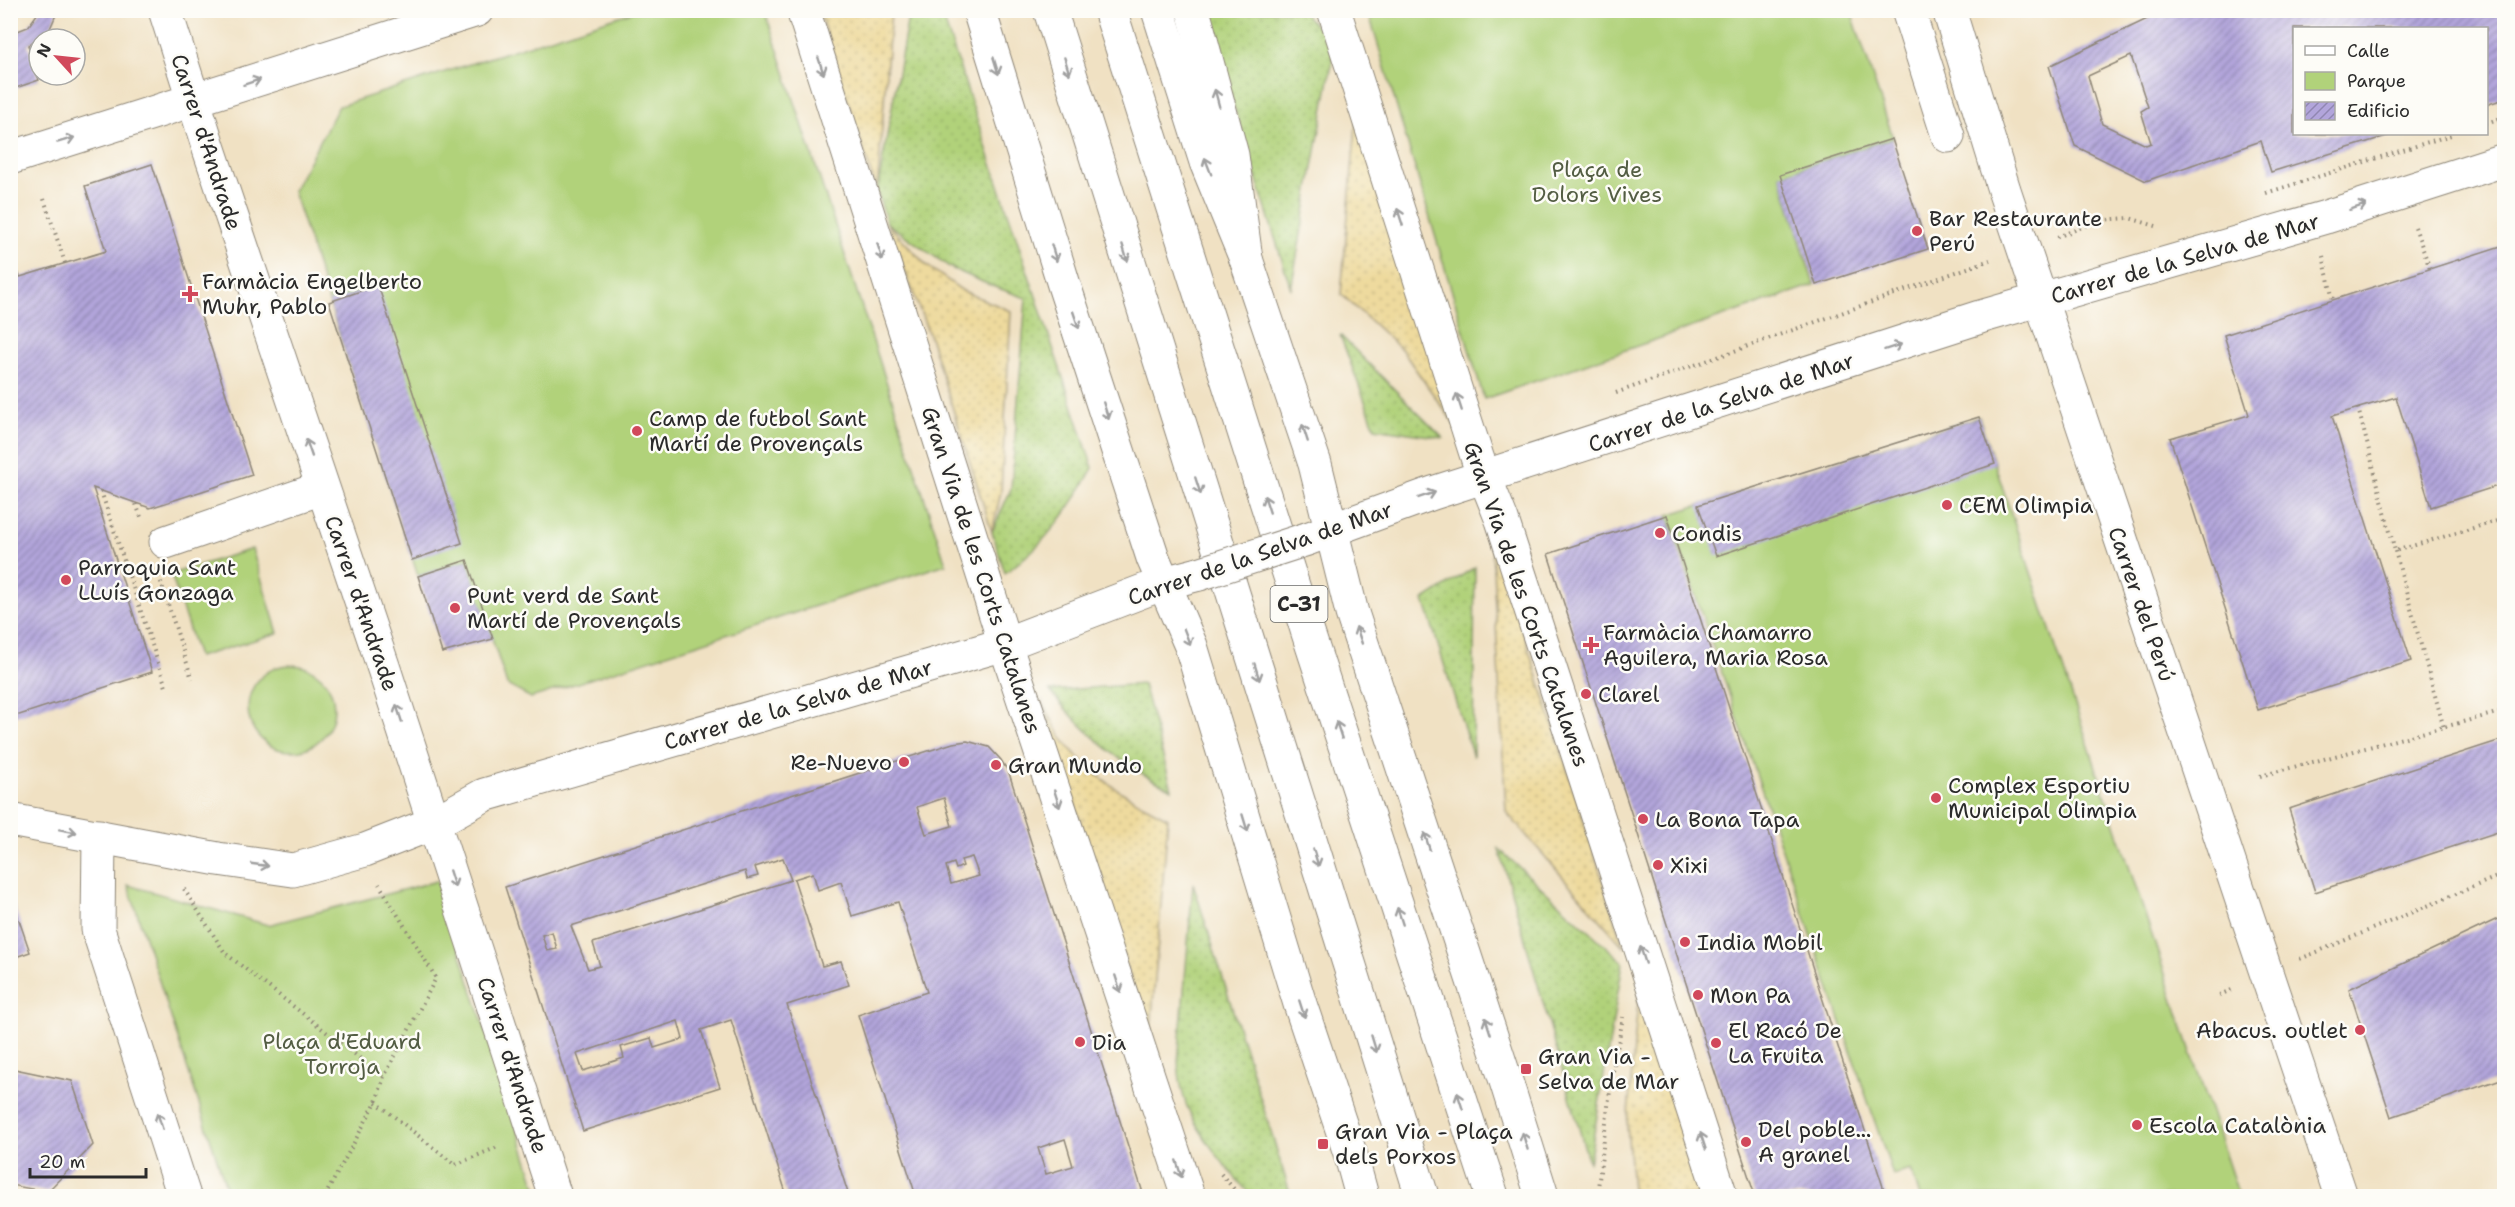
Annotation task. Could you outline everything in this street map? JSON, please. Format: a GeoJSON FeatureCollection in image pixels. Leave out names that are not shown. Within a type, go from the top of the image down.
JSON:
{"type":"FeatureCollection","features":[{"type":"Feature","properties":{"kind":"main road","name":"Carrer d'Andrade"},"geometry":{"type":"LineString","coordinates":[[165,10],[193,100],[362,603],[555,1197]]}},
{"type":"Feature","properties":{"kind":"main road"},"geometry":{"type":"LineString","coordinates":[[10,158],[477,10]]}},
{"type":"Feature","properties":{"kind":"main road","name":"Gran Via de les Corts Catalanes"},"geometry":{"type":"LineString","coordinates":[[803,10],[1005,644],[1188,1197]]}},
{"type":"Feature","properties":{"kind":"main road"},"geometry":{"type":"LineString","coordinates":[[979,10],[1064,285],[1153,558],[1191,646],[1300,1004],[1351,1156],[1362,1197]]}},
{"type":"Feature","properties":{"kind":"main road","name":"C-31"},"geometry":{"type":"LineString","coordinates":[[1050,10],[1422,1197]]}},
{"type":"Feature","properties":{"kind":"main road","name":"C-31"},"geometry":{"type":"LineString","coordinates":[[1110,10],[1315,656],[1492,1197]]}},
{"type":"Feature","properties":{"kind":"main road"},"geometry":{"type":"LineString","coordinates":[[1158,10],[1206,162],[1246,259],[1315,464],[1320,535],[1352,614],[1542,1197]]}},
{"type":"Feature","properties":{"kind":"main road"},"geometry":{"type":"LineString","coordinates":[[1193,10],[1232,155],[1246,259]]}},
{"type":"Feature","properties":{"kind":"main road","name":"Gran Via de les Corts Catalanes"},"geometry":{"type":"LineString","coordinates":[[1334,10],[1484,478],[1505,531],[1721,1197]]}},
{"type":"Feature","properties":{"kind":"main road"},"geometry":{"type":"LineString","coordinates":[[1908,10],[1944,126],[1978,103]]}},
{"type":"Feature","properties":{"kind":"main road","name":"Carrer del Perú"},"geometry":{"type":"LineString","coordinates":[[1949,10],[2040,299],[2341,1197]]}},
{"type":"Feature","properties":{"kind":"main road","name":"Carrer de la Selva de Mar"},"geometry":{"type":"LineString","coordinates":[[10,820],[218,860],[293,870],[365,850],[434,823],[484,795],[1005,644],[1164,583],[1320,535],[1433,493],[1980,317],[2326,217],[2505,160]]}},
{"type":"Feature","properties":{"kind":"main road"},"geometry":{"type":"LineString","coordinates":[[156,546],[322,488]]}},
{"type":"Feature","properties":{"kind":"main road"},"geometry":{"type":"LineString","coordinates":[[99,836],[98,929],[184,1197]]}},
{"type":"Feature","properties":{"kind":"path"},"geometry":{"type":"LineString","coordinates":[[2488,123],[2505,117]]}},
{"type":"Feature","properties":{"kind":"path","name":"Carrer de la Selva de Mar"},"geometry":{"type":"LineString","coordinates":[[2264,194],[2451,135]]}},
{"type":"Feature","properties":{"kind":"path"},"geometry":{"type":"LineString","coordinates":[[44,199],[65,263]]}},
{"type":"Feature","properties":{"kind":"path","name":"Carrer de la Selva de Mar"},"geometry":{"type":"LineString","coordinates":[[2100,220],[2129,218],[2159,227]]}},
{"type":"Feature","properties":{"kind":"path"},"geometry":{"type":"LineString","coordinates":[[2414,223],[2430,269]]}},
{"type":"Feature","properties":{"kind":"path"},"geometry":{"type":"LineString","coordinates":[[2322,251],[2333,300]]}},
{"type":"Feature","properties":{"kind":"path"},"geometry":{"type":"LineString","coordinates":[[2358,408],[2444,728]]}},
{"type":"Feature","properties":{"kind":"path"},"geometry":{"type":"LineString","coordinates":[[101,490],[166,687]]}},
{"type":"Feature","properties":{"kind":"path"},"geometry":{"type":"LineString","coordinates":[[136,504],[156,546],[192,679]]}},
{"type":"Feature","properties":{"kind":"path"},"geometry":{"type":"LineString","coordinates":[[2395,551],[2505,519]]}},
{"type":"Feature","properties":{"kind":"path"},"geometry":{"type":"LineString","coordinates":[[2260,776],[2505,711]]}},
{"type":"Feature","properties":{"kind":"path"},"geometry":{"type":"LineString","coordinates":[[2296,961],[2505,874]]}},
{"type":"Feature","properties":{"kind":"path"},"geometry":{"type":"LineString","coordinates":[[325,1197],[376,1102],[384,1077],[436,978],[378,883]]}},
{"type":"Feature","properties":{"kind":"path"},"geometry":{"type":"LineString","coordinates":[[183,889],[225,952],[384,1077]]}},
{"type":"Feature","properties":{"kind":"path"},"geometry":{"type":"LineString","coordinates":[[2218,995],[2238,987]]}},
{"type":"Feature","properties":{"kind":"path"},"geometry":{"type":"LineString","coordinates":[[1596,1197],[1611,1082],[1623,1015]]}},
{"type":"Feature","properties":{"kind":"path"},"geometry":{"type":"LineString","coordinates":[[376,1102],[455,1165],[537,1140]]}},
{"type":"Feature","properties":{"kind":"green space","name":"Camp de futbol Sant Martí de Provençals"},"geometry":{"type":"Polygon","coordinates":[[[635,11],[765,11],[946,564],[531,698],[507,685],[467,560],[418,576],[293,191],[339,106],[635,11]]]}},
{"type":"Feature","properties":{"kind":"green space"},"geometry":{"type":"Polygon","coordinates":[[[909,11],[941,11],[1093,468],[1055,526],[1032,551],[1005,573],[992,532],[1011,489],[1026,298],[951,268],[887,223],[877,192],[909,11]]]}},
{"type":"Feature","properties":{"kind":"green space"},"geometry":{"type":"Polygon","coordinates":[[[1204,11],[1302,11],[1335,46],[1291,289],[1204,11]]]}},
{"type":"Feature","properties":{"kind":"green space","name":"Plaça de Dolors Vives"},"geometry":{"type":"Polygon","coordinates":[[[1368,11],[1851,11],[1893,138],[1780,175],[1814,285],[1484,399],[1368,11]]]}},
{"type":"Feature","properties":{"kind":"green space"},"geometry":{"type":"Polygon","coordinates":[[[1340,335],[1443,438],[1375,428],[1340,335]]]}},
{"type":"Feature","properties":{"kind":"green space","name":"Complex Esportiu Municipal Olimpia"},"geometry":{"type":"Polygon","coordinates":[[[1979,417],[2239,1196],[1920,1196],[1911,1170],[1893,1175],[1668,515],[1979,417]]]}},
{"type":"Feature","properties":{"kind":"green space"},"geometry":{"type":"Polygon","coordinates":[[[252,549],[278,633],[198,657],[171,574],[252,549]]]}},
{"type":"Feature","properties":{"kind":"green space"},"geometry":{"type":"Polygon","coordinates":[[[1475,567],[1473,757],[1424,600],[1475,567]]]}},
{"type":"Feature","properties":{"kind":"green space"},"geometry":{"type":"Polygon","coordinates":[[[291,665],[315,672],[327,684],[334,708],[327,732],[315,744],[291,751],[267,744],[255,732],[248,708],[255,684],[267,672],[291,665]]]}},
{"type":"Feature","properties":{"kind":"green space"},"geometry":{"type":"Polygon","coordinates":[[[1143,684],[1172,789],[1137,770],[1105,747],[1050,691],[1143,684]]]}},
{"type":"Feature","properties":{"kind":"green space"},"geometry":{"type":"Polygon","coordinates":[[[1499,849],[1623,962],[1589,1163],[1499,849]]]}},
{"type":"Feature","properties":{"kind":"green space","name":"Plaça d'Eduard Torroja"},"geometry":{"type":"Polygon","coordinates":[[[437,881],[539,1196],[229,1196],[128,885],[268,925],[437,881]]]}},
{"type":"Feature","properties":{"kind":"green space"},"geometry":{"type":"Polygon","coordinates":[[[1193,883],[1291,1196],[1252,1196],[1234,1177],[1206,1140],[1184,1099],[1178,1062],[1193,883]]]}},
{"type":"Feature","properties":{"kind":"sand"},"geometry":{"type":"Polygon","coordinates":[[[819,11],[891,11],[877,192],[819,11]]]}},
{"type":"Feature","properties":{"kind":"sand"},"geometry":{"type":"Polygon","coordinates":[[[1357,113],[1459,431],[1402,350],[1341,294],[1357,113]]]}},
{"type":"Feature","properties":{"kind":"sand"},"geometry":{"type":"Polygon","coordinates":[[[887,223],[926,265],[963,291],[1011,311],[1001,492],[992,532],[930,337],[887,223]]]}},
{"type":"Feature","properties":{"kind":"sand"},"geometry":{"type":"Polygon","coordinates":[[[1491,531],[1624,947],[1506,812],[1491,531]]]}},
{"type":"Feature","properties":{"kind":"sand"},"geometry":{"type":"Polygon","coordinates":[[[1042,700],[1059,733],[1093,772],[1122,793],[1168,818],[1150,1040],[1042,700]]]}},
{"type":"Feature","properties":{"kind":"sand"},"geometry":{"type":"Polygon","coordinates":[[[1639,990],[1705,1196],[1641,1196],[1632,1189],[1627,1125],[1639,990]]]}},
{"type":"Feature","properties":{"kind":"building"},"geometry":{"type":"Polygon","coordinates":[[[40,10],[58,10],[51,27],[28,27],[40,10]]]}},
{"type":"Feature","properties":{"kind":"building"},"geometry":{"type":"Polygon","coordinates":[[[2166,10],[2504,10],[2504,99],[2488,104],[2488,27],[2293,27],[2293,135],[2390,135],[2271,172],[2261,141],[2146,181],[2075,146],[2049,66],[2166,10]],[[2131,56],[2088,76],[2102,124],[2146,145],[2151,143],[2141,111],[2148,107],[2131,56]]]}},
{"type":"Feature","properties":{"kind":"building"},"geometry":{"type":"Polygon","coordinates":[[[27,27],[27,84],[10,90],[10,34],[27,27]]]}},
{"type":"Feature","properties":{"kind":"building"},"geometry":{"type":"Polygon","coordinates":[[[1892,139],[1928,249],[1816,285],[1780,175],[1892,139]]]}},
{"type":"Feature","properties":{"kind":"building"},"geometry":{"type":"Polygon","coordinates":[[[152,164],[252,475],[150,508],[93,488],[152,672],[10,718],[10,249],[20,277],[106,251],[85,186],[152,164]]]}},
{"type":"Feature","properties":{"kind":"building"},"geometry":{"type":"Polygon","coordinates":[[[2504,245],[2504,484],[2431,507],[2396,397],[2332,416],[2411,661],[2258,710],[2170,438],[2249,415],[2224,335],[2504,245]]]}},
{"type":"Feature","properties":{"kind":"building"},"geometry":{"type":"Polygon","coordinates":[[[378,285],[462,543],[412,560],[329,302],[378,285]]]}},
{"type":"Feature","properties":{"kind":"building"},"geometry":{"type":"Polygon","coordinates":[[[1979,417],[1995,464],[1716,556],[1698,505],[1979,417]]]}},
{"type":"Feature","properties":{"kind":"building"},"geometry":{"type":"Polygon","coordinates":[[[1667,515],[1886,1196],[1755,1196],[1671,937],[1548,554],[1667,515]]]}},
{"type":"Feature","properties":{"kind":"building","name":"Punt verd de Sant Martí de Provençals"},"geometry":{"type":"Polygon","coordinates":[[[467,560],[493,639],[442,653],[418,576],[467,560]]]}},
{"type":"Feature","properties":{"kind":"building"},"geometry":{"type":"Polygon","coordinates":[[[2504,739],[2504,830],[2315,892],[2289,809],[2504,739]]]}},
{"type":"Feature","properties":{"kind":"building"},"geometry":{"type":"Polygon","coordinates":[[[967,741],[989,747],[1009,773],[1144,1196],[916,1196],[858,1015],[927,992],[898,902],[852,916],[841,882],[818,890],[813,873],[794,879],[822,966],[841,961],[849,985],[787,1005],[849,1196],[787,1196],[731,1020],[701,1030],[720,1087],[583,1131],[505,887],[953,743],[967,741]],[[944,798],[917,807],[926,834],[952,826],[944,798]],[[972,857],[961,860],[963,866],[956,869],[954,863],[946,866],[951,884],[979,876],[972,857]],[[783,858],[755,867],[758,876],[747,879],[745,871],[571,926],[588,969],[600,966],[593,943],[791,880],[783,858]],[[552,932],[542,935],[547,951],[557,949],[552,932]],[[678,1021],[577,1054],[583,1071],[624,1058],[621,1047],[651,1038],[654,1048],[683,1039],[678,1021]],[[1065,1139],[1038,1148],[1046,1174],[1073,1166],[1065,1139]]]}},
{"type":"Feature","properties":{"kind":"building"},"geometry":{"type":"Polygon","coordinates":[[[10,894],[30,952],[10,959],[10,894]]]}},
{"type":"Feature","properties":{"kind":"building"},"geometry":{"type":"Polygon","coordinates":[[[2504,916],[2504,1078],[2391,1117],[2349,989],[2504,916]]]}},
{"type":"Feature","properties":{"kind":"building"},"geometry":{"type":"Polygon","coordinates":[[[10,1068],[72,1081],[93,1145],[47,1192],[10,1185],[10,1068]]]}},
{"type":"Feature","properties":{"kind":"place","name":"Bar Restaurante Perú"},"geometry":{"type":"Point","coordinates":[1917,231]}},
{"type":"Feature","properties":{"kind":"place","name":"Farmàcia Engelberto Muhr, Pablo"},"geometry":{"type":"Point","coordinates":[190,294]}},
{"type":"Feature","properties":{"kind":"place","name":"Camp de futbol Sant Martí de Provençals"},"geometry":{"type":"Point","coordinates":[637,431]}},
{"type":"Feature","properties":{"kind":"place","name":"CEM Olimpia"},"geometry":{"type":"Point","coordinates":[1947,505]}},
{"type":"Feature","properties":{"kind":"place","name":"Condis"},"geometry":{"type":"Point","coordinates":[1660,533]}},
{"type":"Feature","properties":{"kind":"place","name":"Parroquia Sant LLuís Gonzaga"},"geometry":{"type":"Point","coordinates":[66,580]}},
{"type":"Feature","properties":{"kind":"place","name":"Punt verd de Sant Martí de Provençals"},"geometry":{"type":"Point","coordinates":[455,608]}},
{"type":"Feature","properties":{"kind":"place","name":"Farmàcia Chamarro Aguilera, Maria Rosa"},"geometry":{"type":"Point","coordinates":[1591,645]}},
{"type":"Feature","properties":{"kind":"place","name":"Clarel"},"geometry":{"type":"Point","coordinates":[1586,694]}},
{"type":"Feature","properties":{"kind":"place","name":"Re-Nuevo"},"geometry":{"type":"Point","coordinates":[904,762]}},
{"type":"Feature","properties":{"kind":"place","name":"Gran Mundo"},"geometry":{"type":"Point","coordinates":[996,765]}},
{"type":"Feature","properties":{"kind":"place","name":"Complex Esportiu Municipal Olimpia"},"geometry":{"type":"Point","coordinates":[1936,798]}},
{"type":"Feature","properties":{"kind":"place","name":"La Bona Tapa"},"geometry":{"type":"Point","coordinates":[1643,819]}},
{"type":"Feature","properties":{"kind":"place","name":"Xixi"},"geometry":{"type":"Point","coordinates":[1658,865]}},
{"type":"Feature","properties":{"kind":"place","name":"India Mobil"},"geometry":{"type":"Point","coordinates":[1685,942]}},
{"type":"Feature","properties":{"kind":"place","name":"Mon Pa"},"geometry":{"type":"Point","coordinates":[1698,995]}},
{"type":"Feature","properties":{"kind":"place","name":"Abacus. outlet"},"geometry":{"type":"Point","coordinates":[2360,1030]}},
{"type":"Feature","properties":{"kind":"place","name":"Dia"},"geometry":{"type":"Point","coordinates":[1080,1042]}},
{"type":"Feature","properties":{"kind":"place","name":"El Racó De La Fruita"},"geometry":{"type":"Point","coordinates":[1716,1043]}},
{"type":"Feature","properties":{"kind":"place","name":"Gran Via - Selva de Mar"},"geometry":{"type":"Point","coordinates":[1526,1069]}},
{"type":"Feature","properties":{"kind":"place","name":"Escola Catalònia"},"geometry":{"type":"Point","coordinates":[2137,1125]}},
{"type":"Feature","properties":{"kind":"place","name":"Del poble... A granel"},"geometry":{"type":"Point","coordinates":[1746,1142]}},
{"type":"Feature","properties":{"kind":"place","name":"Gran Via - Plaça dels Porxos"},"geometry":{"type":"Point","coordinates":[1323,1144]}}]}
